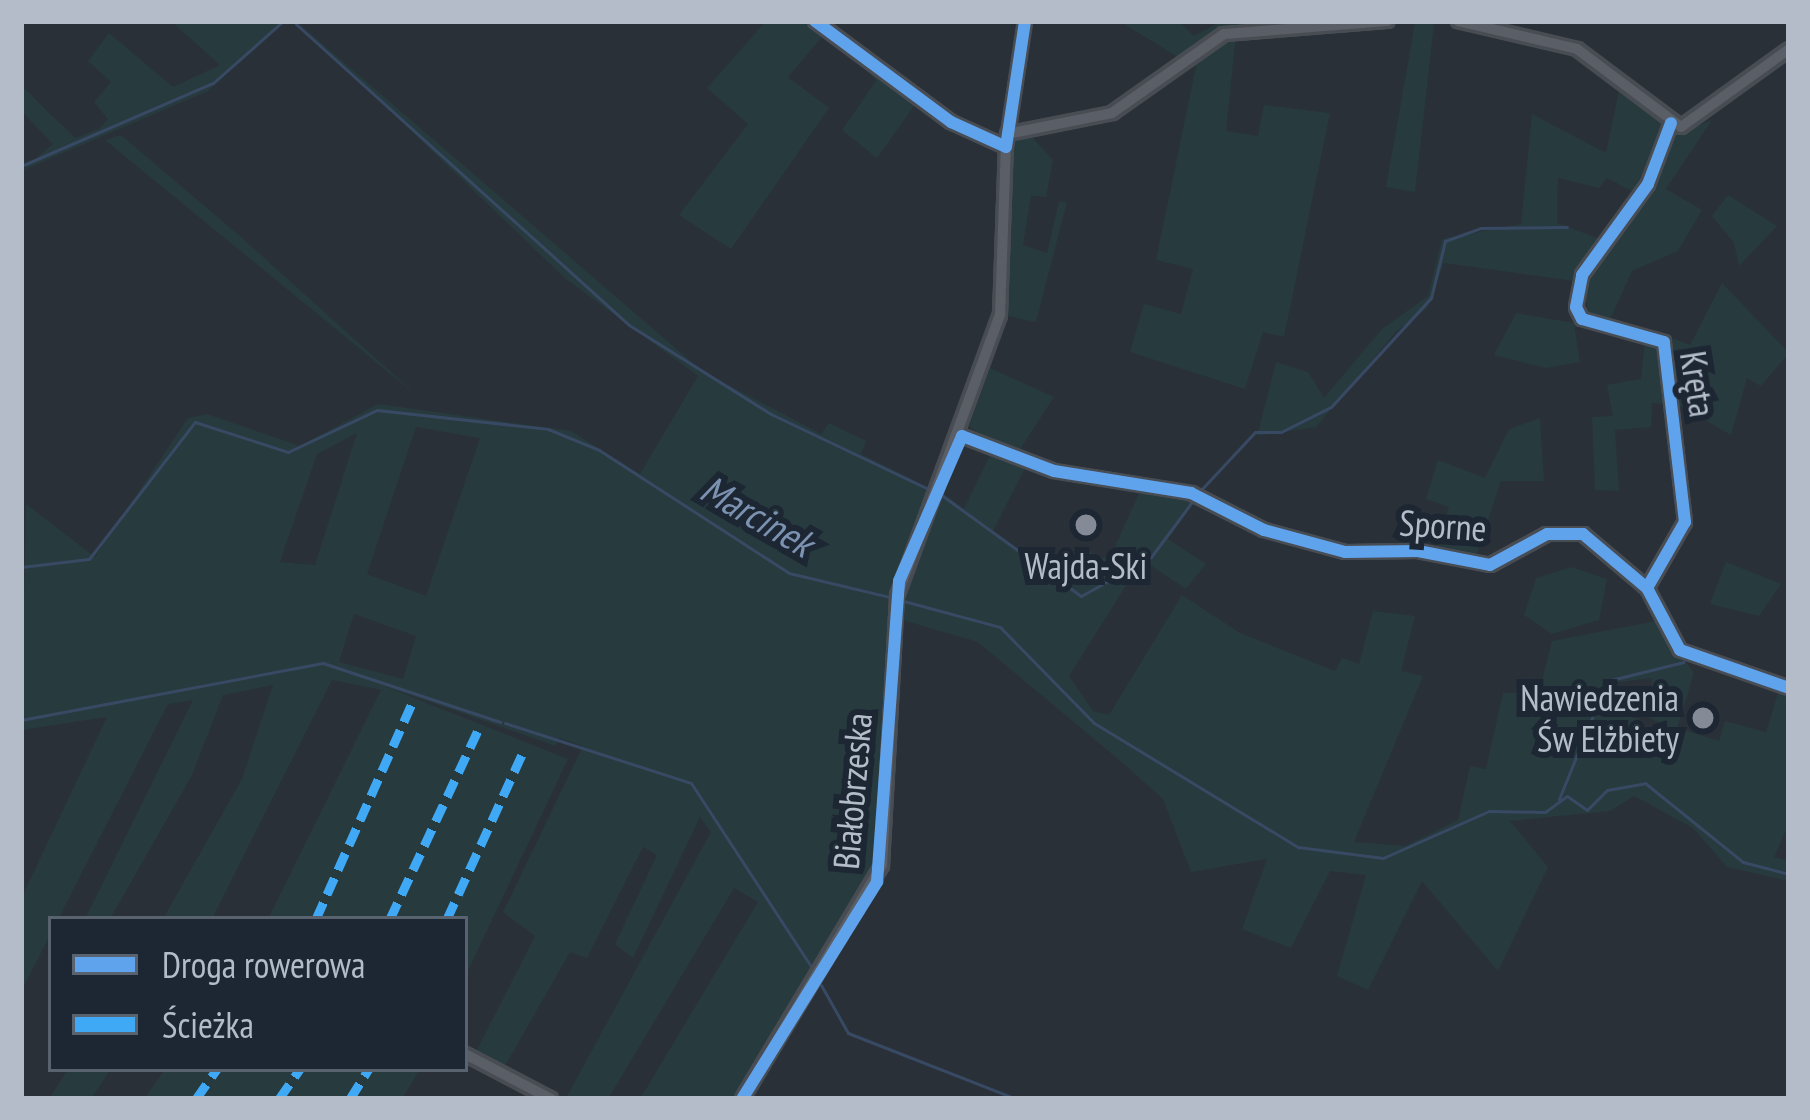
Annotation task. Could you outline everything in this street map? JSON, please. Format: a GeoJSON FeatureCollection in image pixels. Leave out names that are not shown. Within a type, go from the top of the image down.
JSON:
{"type":"FeatureCollection","features":[{"type":"Feature","properties":{"kind":"street"},"geometry":{"type":"LineString","coordinates":[[814,21],[951,122],[1007,140],[1112,113],[1224,34],[1387,21]]}},
{"type":"Feature","properties":{"kind":"street","name":"Białobrzeska"},"geometry":{"type":"LineString","coordinates":[[742,1099],[877,882],[897,600],[965,437],[1000,315],[1007,140],[1025,21]]}},
{"type":"Feature","properties":{"kind":"street"},"geometry":{"type":"LineString","coordinates":[[1458,21],[1577,49],[1671,123],[1698,120],[1789,50]]}},
{"type":"Feature","properties":{"kind":"street","name":"Kręta"},"geometry":{"type":"LineString","coordinates":[[1647,588],[1685,522],[1664,343],[1582,319],[1576,308],[1582,275],[1648,184],[1671,123]]}},
{"type":"Feature","properties":{"kind":"street","name":"Sporne"},"geometry":{"type":"LineString","coordinates":[[965,437],[1054,471],[1197,495],[1264,530],[1345,552],[1418,551],[1490,565],[1547,533],[1571,532],[1599,542],[1647,588],[1680,650],[1789,688]]}},
{"type":"Feature","properties":{"kind":"street"},"geometry":{"type":"LineString","coordinates":[[468,1056],[551,1099]]}},
{"type":"Feature","properties":{"kind":"green space"},"geometry":{"type":"Polygon","coordinates":[[[171,21],[286,21],[208,91],[21,171],[53,144],[21,111],[21,85],[75,138],[99,129],[108,119],[94,102],[111,82],[88,61],[109,33],[173,87],[220,65],[171,21]]]}},
{"type":"Feature","properties":{"kind":"green space"},"geometry":{"type":"Polygon","coordinates":[[[296,21],[702,371],[821,434],[829,423],[866,441],[861,454],[932,489],[893,588],[874,880],[737,1099],[640,1099],[758,902],[734,888],[608,1099],[566,1098],[711,832],[700,817],[633,958],[615,944],[657,855],[643,847],[587,958],[570,952],[505,1066],[476,1052],[535,936],[503,912],[583,746],[559,738],[556,746],[384,686],[568,759],[468,971],[468,916],[269,916],[381,690],[332,680],[214,916],[165,916],[242,779],[273,685],[223,695],[192,775],[112,916],[86,916],[193,700],[168,704],[60,916],[48,916],[48,939],[21,992],[21,899],[107,717],[21,730],[26,504],[95,557],[188,418],[207,414],[300,446],[378,404],[571,431],[640,474],[698,376],[566,279],[296,21]],[[416,427],[367,574],[426,596],[480,438],[416,427]],[[357,433],[317,454],[280,562],[315,565],[357,433]],[[354,614],[339,662],[403,679],[416,636],[354,614]]]}},
{"type":"Feature","properties":{"kind":"green space"},"geometry":{"type":"Polygon","coordinates":[[[766,21],[803,21],[821,38],[788,77],[829,108],[731,249],[679,215],[748,124],[707,88],[766,21]]]}},
{"type":"Feature","properties":{"kind":"green space"},"geometry":{"type":"Polygon","coordinates":[[[1119,21],[1178,21],[1194,36],[1222,21],[1275,21],[1222,30],[1178,57],[1119,21]]]}},
{"type":"Feature","properties":{"kind":"green space"},"geometry":{"type":"Polygon","coordinates":[[[1415,23],[1434,24],[1415,192],[1386,187],[1415,23]]]}},
{"type":"Feature","properties":{"kind":"green space"},"geometry":{"type":"Polygon","coordinates":[[[1236,35],[1226,131],[1258,136],[1264,105],[1330,113],[1284,337],[1263,332],[1245,389],[1130,352],[1144,304],[1181,314],[1193,269],[1156,260],[1199,52],[1236,35]]]}},
{"type":"Feature","properties":{"kind":"green space"},"geometry":{"type":"Polygon","coordinates":[[[862,63],[916,103],[877,158],[842,130],[876,81],[862,63]]]}},
{"type":"Feature","properties":{"kind":"green space"},"geometry":{"type":"Polygon","coordinates":[[[1621,81],[1666,125],[1637,194],[1607,178],[1599,188],[1558,178],[1557,223],[1603,240],[1574,281],[1444,263],[1427,308],[1395,333],[1316,427],[1257,436],[1276,362],[1308,372],[1324,398],[1382,329],[1428,296],[1442,239],[1521,224],[1532,114],[1606,153],[1621,81]]]}},
{"type":"Feature","properties":{"kind":"green space"},"geometry":{"type":"Polygon","coordinates":[[[1712,120],[1666,189],[1702,210],[1678,251],[1632,271],[1609,322],[1588,317],[1584,277],[1634,213],[1667,138],[1712,120]]]}},
{"type":"Feature","properties":{"kind":"green space"},"geometry":{"type":"Polygon","coordinates":[[[121,135],[241,237],[421,399],[105,140],[121,135]]]}},
{"type":"Feature","properties":{"kind":"green space"},"geometry":{"type":"Polygon","coordinates":[[[1030,135],[1053,160],[1046,197],[1031,196],[1023,245],[1047,253],[1059,201],[1067,202],[1036,322],[1004,315],[1013,142],[1030,135]]]}},
{"type":"Feature","properties":{"kind":"green space"},"geometry":{"type":"Polygon","coordinates":[[[1728,195],[1777,226],[1739,266],[1734,243],[1712,216],[1728,195]]]}},
{"type":"Feature","properties":{"kind":"green space"},"geometry":{"type":"Polygon","coordinates":[[[1722,283],[1789,353],[1761,386],[1747,378],[1731,435],[1680,406],[1667,336],[1690,345],[1722,283]]]}},
{"type":"Feature","properties":{"kind":"green space"},"geometry":{"type":"Polygon","coordinates":[[[1516,313],[1574,323],[1580,362],[1546,368],[1494,355],[1516,313]]]}},
{"type":"Feature","properties":{"kind":"green space"},"geometry":{"type":"Polygon","coordinates":[[[1645,339],[1661,345],[1673,405],[1652,403],[1651,427],[1615,430],[1619,491],[1595,490],[1592,417],[1613,416],[1607,385],[1641,379],[1645,339]]]}},
{"type":"Feature","properties":{"kind":"green space"},"geometry":{"type":"Polygon","coordinates":[[[990,368],[1054,397],[1017,454],[969,427],[990,368]]]}},
{"type":"Feature","properties":{"kind":"green space"},"geometry":{"type":"Polygon","coordinates":[[[1540,418],[1544,481],[1501,481],[1476,557],[1435,549],[1449,507],[1426,499],[1438,460],[1485,478],[1509,429],[1540,418]]]}},
{"type":"Feature","properties":{"kind":"green space"},"geometry":{"type":"Polygon","coordinates":[[[992,451],[1026,466],[993,531],[1039,563],[1045,555],[1074,572],[1085,550],[1109,560],[1141,489],[1196,500],[1168,539],[1206,564],[1186,589],[1147,563],[1137,568],[1069,676],[1093,711],[1109,715],[1182,595],[1240,633],[1335,671],[1342,658],[1359,664],[1373,611],[1415,616],[1401,671],[1423,676],[1354,842],[1405,846],[1458,820],[1470,766],[1486,769],[1503,693],[1539,692],[1552,641],[1656,621],[1694,673],[1677,728],[1719,741],[1725,721],[1766,732],[1778,693],[1789,697],[1789,823],[1774,857],[1789,861],[1789,881],[1727,867],[1693,828],[1634,796],[1610,811],[1510,821],[1548,867],[1498,971],[1422,881],[1368,990],[1337,976],[1366,875],[1330,871],[1291,948],[1242,929],[1267,859],[1191,872],[1163,799],[1124,764],[978,642],[899,619],[940,491],[964,509],[992,451]],[[1652,678],[1610,683],[1594,706],[1638,719],[1641,748],[1653,753],[1664,725],[1648,717],[1652,678]]]}},
{"type":"Feature","properties":{"kind":"green space"},"geometry":{"type":"Polygon","coordinates":[[[1726,562],[1781,584],[1759,616],[1710,604],[1726,562]]]}},
{"type":"Feature","properties":{"kind":"green space"},"geometry":{"type":"Polygon","coordinates":[[[1571,567],[1607,579],[1599,620],[1552,634],[1524,615],[1536,578],[1571,567]]]}},
{"type":"Feature","properties":{"kind":"green space"},"geometry":{"type":"Polygon","coordinates":[[[66,1072],[109,1072],[91,1099],[49,1099],[66,1072]]]}},
{"type":"Feature","properties":{"kind":"green space"},"geometry":{"type":"Polygon","coordinates":[[[163,1072],[418,1072],[402,1099],[144,1099],[163,1072]]]}},
{"type":"Feature","properties":{"kind":"building","name":"Nawiedzenia Św Elżbiety"},"geometry":{"type":"Polygon","coordinates":[[[1704,702],[1714,706],[1718,716],[1714,726],[1704,730],[1694,726],[1690,716],[1694,706],[1704,702]]]}},
{"type":"Feature","properties":{"kind":"waterway"},"geometry":{"type":"LineString","coordinates":[[21,166],[213,83],[283,21]]}},
{"type":"Feature","properties":{"kind":"waterway"},"geometry":{"type":"LineString","coordinates":[[296,24],[629,325],[771,414],[930,490]]}},
{"type":"Feature","properties":{"kind":"waterway"},"geometry":{"type":"LineString","coordinates":[[1200,491],[1255,432],[1281,432],[1331,407],[1431,298],[1445,241],[1480,228],[1567,227]]}},
{"type":"Feature","properties":{"kind":"waterway","name":"Marcinek"},"geometry":{"type":"LineString","coordinates":[[21,567],[89,559],[195,422],[288,452],[377,410],[548,429],[599,450],[789,573],[890,597]]}},
{"type":"Feature","properties":{"kind":"waterway"},"geometry":{"type":"LineString","coordinates":[[940,494],[1081,596],[1151,557],[1194,499]]}},
{"type":"Feature","properties":{"kind":"waterway","name":"Marcinek"},"geometry":{"type":"LineString","coordinates":[[900,600],[1000,627],[1094,723],[1298,847],[1383,858],[1489,811],[1545,812],[1567,796],[1587,810],[1607,790],[1645,783],[1743,862],[1789,874]]}},
{"type":"Feature","properties":{"kind":"waterway"},"geometry":{"type":"LineString","coordinates":[[1559,799],[1607,681],[1684,662]]}},
{"type":"Feature","properties":{"kind":"waterway"},"geometry":{"type":"LineString","coordinates":[[21,720],[323,663],[500,722]]}},
{"type":"Feature","properties":{"kind":"waterway"},"geometry":{"type":"LineString","coordinates":[[505,723],[691,783],[814,971]]}},
{"type":"Feature","properties":{"kind":"waterway"},"geometry":{"type":"LineString","coordinates":[[821,985],[848,1033],[1016,1099]]}},
{"type":"Feature","properties":{"kind":"marked path"},"geometry":{"type":"LineString","coordinates":[[317,916],[412,703]]}},
{"type":"Feature","properties":{"kind":"marked path"},"geometry":{"type":"LineString","coordinates":[[391,916],[478,730]]}},
{"type":"Feature","properties":{"kind":"marked path"},"geometry":{"type":"LineString","coordinates":[[448,916],[524,750]]}},
{"type":"Feature","properties":{"kind":"marked path"},"geometry":{"type":"LineString","coordinates":[[196,1099],[215,1072]]}},
{"type":"Feature","properties":{"kind":"marked path"},"geometry":{"type":"LineString","coordinates":[[279,1099],[298,1072]]}},
{"type":"Feature","properties":{"kind":"marked path"},"geometry":{"type":"LineString","coordinates":[[350,1099],[367,1072]]}},
{"type":"Feature","properties":{"kind":"cycle path"},"geometry":{"type":"LineString","coordinates":[[815,21],[951,122],[1006,147],[1025,21]]}},
{"type":"Feature","properties":{"kind":"cycle path"},"geometry":{"type":"LineString","coordinates":[[1647,588],[1685,522],[1664,342],[1582,319],[1576,307],[1582,275],[1648,184],[1671,123]]}},
{"type":"Feature","properties":{"kind":"cycle path"},"geometry":{"type":"LineString","coordinates":[[742,1099],[877,882],[899,581],[962,436],[1054,471],[1191,493],[1264,530],[1345,552],[1418,551],[1490,565],[1547,534],[1583,534],[1647,588],[1680,650],[1789,688]]}},
{"type":"Feature","properties":{"kind":"place","name":"Wajda-Ski"},"geometry":{"type":"Point","coordinates":[1086,525]}},
{"type":"Feature","properties":{"kind":"place","name":"Nawiedzenia Św Elżbiety"},"geometry":{"type":"Point","coordinates":[1703,718]}}]}
